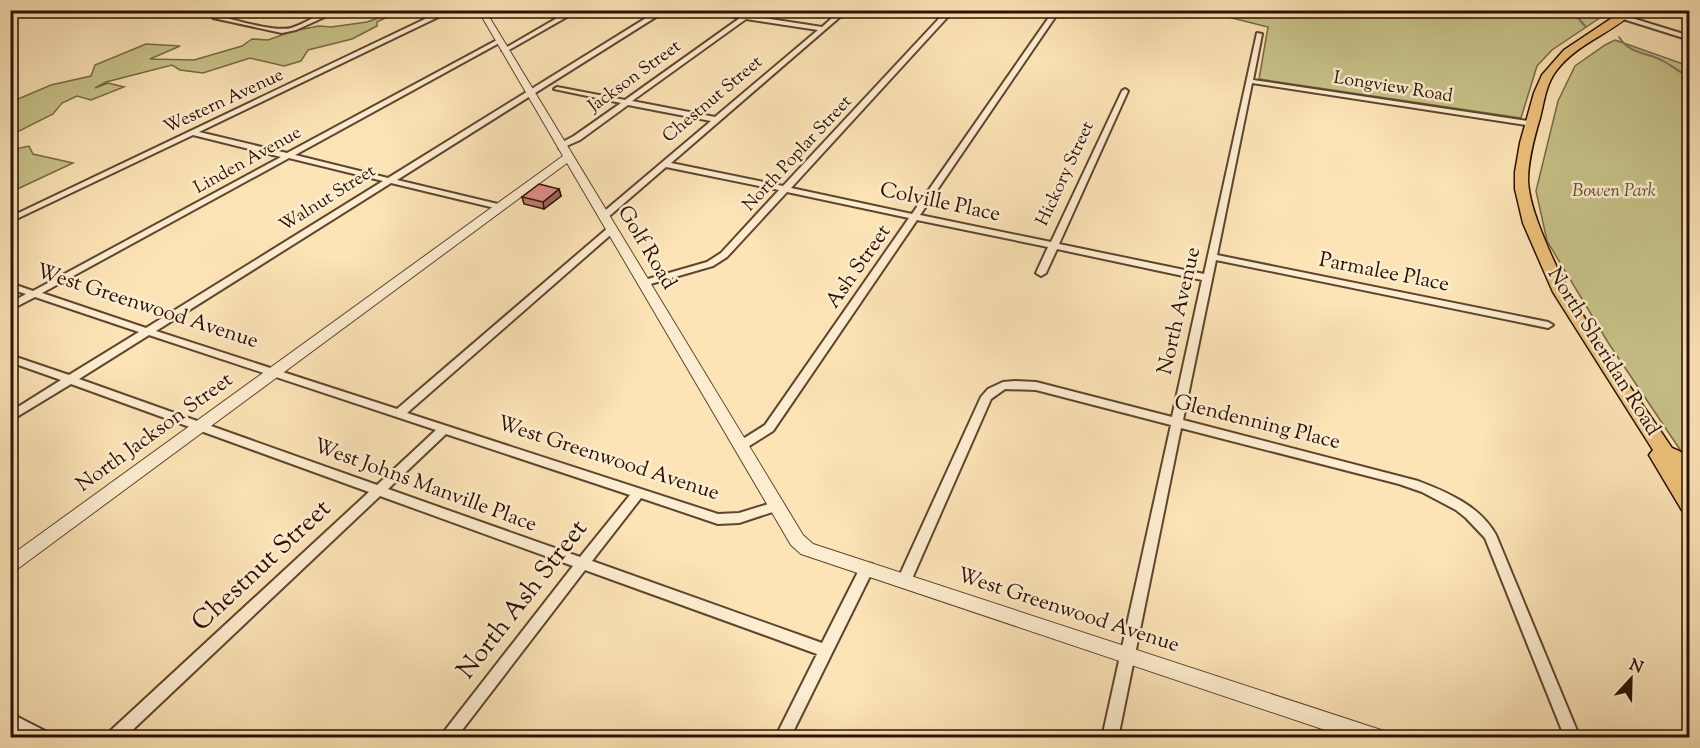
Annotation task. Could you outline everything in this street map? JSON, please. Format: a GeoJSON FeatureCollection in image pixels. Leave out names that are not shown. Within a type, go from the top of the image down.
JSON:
{"type":"FeatureCollection","features":[{"type":"Feature","properties":{"kind":"main road","name":"North Sheridan Road"},"geometry":{"type":"LineString","coordinates":[[1626,14],[1568,53],[1550,71],[1540,93],[1527,140],[1522,187],[1536,240],[1568,302],[1665,453],[1677,458],[1689,476]]}},
{"type":"Feature","properties":{"kind":"main road","name":"North Sheridan Road"},"geometry":{"type":"LineString","coordinates":[[1665,453],[1659,456],[1689,507]]}},
{"type":"Feature","properties":{"kind":"street"},"geometry":{"type":"LineString","coordinates":[[232,10],[216,18],[282,31],[294,29],[337,10]]}},
{"type":"Feature","properties":{"kind":"street","name":"Western Avenue"},"geometry":{"type":"LineString","coordinates":[[10,220],[450,10]]}},
{"type":"Feature","properties":{"kind":"street"},"geometry":{"type":"LineString","coordinates":[[505,50],[576,10]]}},
{"type":"Feature","properties":{"kind":"street","name":"Walnut Street"},"geometry":{"type":"LineString","coordinates":[[10,417],[664,10]]}},
{"type":"Feature","properties":{"kind":"street"},"geometry":{"type":"LineString","coordinates":[[700,10],[823,29]]}},
{"type":"Feature","properties":{"kind":"street","name":"Jackson Street"},"geometry":{"type":"LineString","coordinates":[[499,207],[577,138],[755,10]]}},
{"type":"Feature","properties":{"kind":"street","name":"Chestnut Street"},"geometry":{"type":"LineString","coordinates":[[604,216],[845,10]]}},
{"type":"Feature","properties":{"kind":"street","name":"North Poplar Street"},"geometry":{"type":"LineString","coordinates":[[644,282],[710,264],[724,255],[951,10]]}},
{"type":"Feature","properties":{"kind":"street","name":"Ash Street"},"geometry":{"type":"LineString","coordinates":[[742,445],[770,428],[1057,10]]}},
{"type":"Feature","properties":{"kind":"street","name":"Golf Road"},"geometry":{"type":"LineString","coordinates":[[483,11],[778,506]]}},
{"type":"Feature","properties":{"kind":"street"},"geometry":{"type":"LineString","coordinates":[[1626,14],[1689,38]]}},
{"type":"Feature","properties":{"kind":"street","name":"North Avenue"},"geometry":{"type":"LineString","coordinates":[[1110,738],[1259,34]]}},
{"type":"Feature","properties":{"kind":"street","name":"Linden Avenue"},"geometry":{"type":"LineString","coordinates":[[10,307],[499,41]]}},
{"type":"Feature","properties":{"kind":"street","name":"Longview Road"},"geometry":{"type":"LineString","coordinates":[[1249,81],[1532,124]]}},
{"type":"Feature","properties":{"kind":"street"},"geometry":{"type":"LineString","coordinates":[[557,89],[717,120]]}},
{"type":"Feature","properties":{"kind":"street","name":"Hickory Street"},"geometry":{"type":"LineString","coordinates":[[1041,273],[1125,92]]}},
{"type":"Feature","properties":{"kind":"street"},"geometry":{"type":"LineString","coordinates":[[193,133],[499,207]]}},
{"type":"Feature","properties":{"kind":"street","name":"Colville Place"},"geometry":{"type":"LineString","coordinates":[[665,164],[1207,278]]}},
{"type":"Feature","properties":{"kind":"street","name":"North Jackson Street"},"geometry":{"type":"LineString","coordinates":[[10,565],[499,207]]}},
{"type":"Feature","properties":{"kind":"street"},"geometry":{"type":"LineString","coordinates":[[399,414],[612,229]]}},
{"type":"Feature","properties":{"kind":"street","name":"Parmalee Place"},"geometry":{"type":"LineString","coordinates":[[1213,257],[1548,325]]}},
{"type":"Feature","properties":{"kind":"street","name":"West Greenwood Avenue"},"geometry":{"type":"LineString","coordinates":[[10,286],[718,519],[739,518],[778,506],[797,540],[807,549],[1378,738]]}},
{"type":"Feature","properties":{"kind":"street","name":"West Johns Manville Place"},"geometry":{"type":"LineString","coordinates":[[10,358],[826,651]]}},
{"type":"Feature","properties":{"kind":"street","name":"Glendenning Place"},"geometry":{"type":"LineString","coordinates":[[904,581],[986,396],[993,389],[1013,383],[1036,386],[1427,488],[1474,514],[1490,536],[1573,738]]}},
{"type":"Feature","properties":{"kind":"street","name":"Chestnut Street"},"geometry":{"type":"LineString","coordinates":[[114,738],[444,429]]}},
{"type":"Feature","properties":{"kind":"street","name":"North Ash Street"},"geometry":{"type":"LineString","coordinates":[[446,738],[638,493]]}},
{"type":"Feature","properties":{"kind":"street"},"geometry":{"type":"LineString","coordinates":[[782,738],[867,568]]}},
{"type":"Feature","properties":{"kind":"street"},"geometry":{"type":"LineString","coordinates":[[10,720],[44,738]]}},
{"type":"Feature","properties":{"kind":"green space"},"geometry":{"type":"Polygon","coordinates":[[[1194,11],[1610,11],[1552,50],[1537,66],[1521,118],[1259,79],[1268,27],[1212,13],[1194,11]]]}},
{"type":"Feature","properties":{"kind":"green space"},"geometry":{"type":"Polygon","coordinates":[[[393,14],[377,22],[377,26],[352,39],[308,50],[301,61],[284,66],[250,58],[203,73],[180,70],[172,65],[106,82],[95,88],[108,83],[124,87],[91,100],[77,96],[62,103],[53,114],[17,132],[11,140],[11,102],[51,85],[91,76],[95,65],[146,44],[180,46],[150,59],[194,60],[242,46],[252,39],[268,40],[293,31],[319,26],[331,27],[367,22],[393,14]]]}},
{"type":"Feature","properties":{"kind":"green space","name":"Bowen Park"},"geometry":{"type":"Polygon","coordinates":[[[1615,40],[1689,66],[1689,463],[1609,344],[1547,241],[1536,191],[1558,101],[1575,66],[1615,40]]]}},
{"type":"Feature","properties":{"kind":"green space"},"geometry":{"type":"Polygon","coordinates":[[[29,146],[33,154],[73,163],[11,192],[11,150],[29,146]]]}},
{"type":"Feature","properties":{"kind":"building"},"geometry":{"type":"Polygon","coordinates":[[[539,184],[559,189],[543,202],[522,197],[539,184]]]}},
{"type":"Feature","properties":{"kind":"waterway"},"geometry":{"type":"LineString","coordinates":[[1564,10],[1579,19],[1585,26]]}},
{"type":"Feature","properties":{"kind":"waterway"},"geometry":{"type":"LineString","coordinates":[[1619,37],[1629,47],[1658,59],[1690,77]]}}]}
